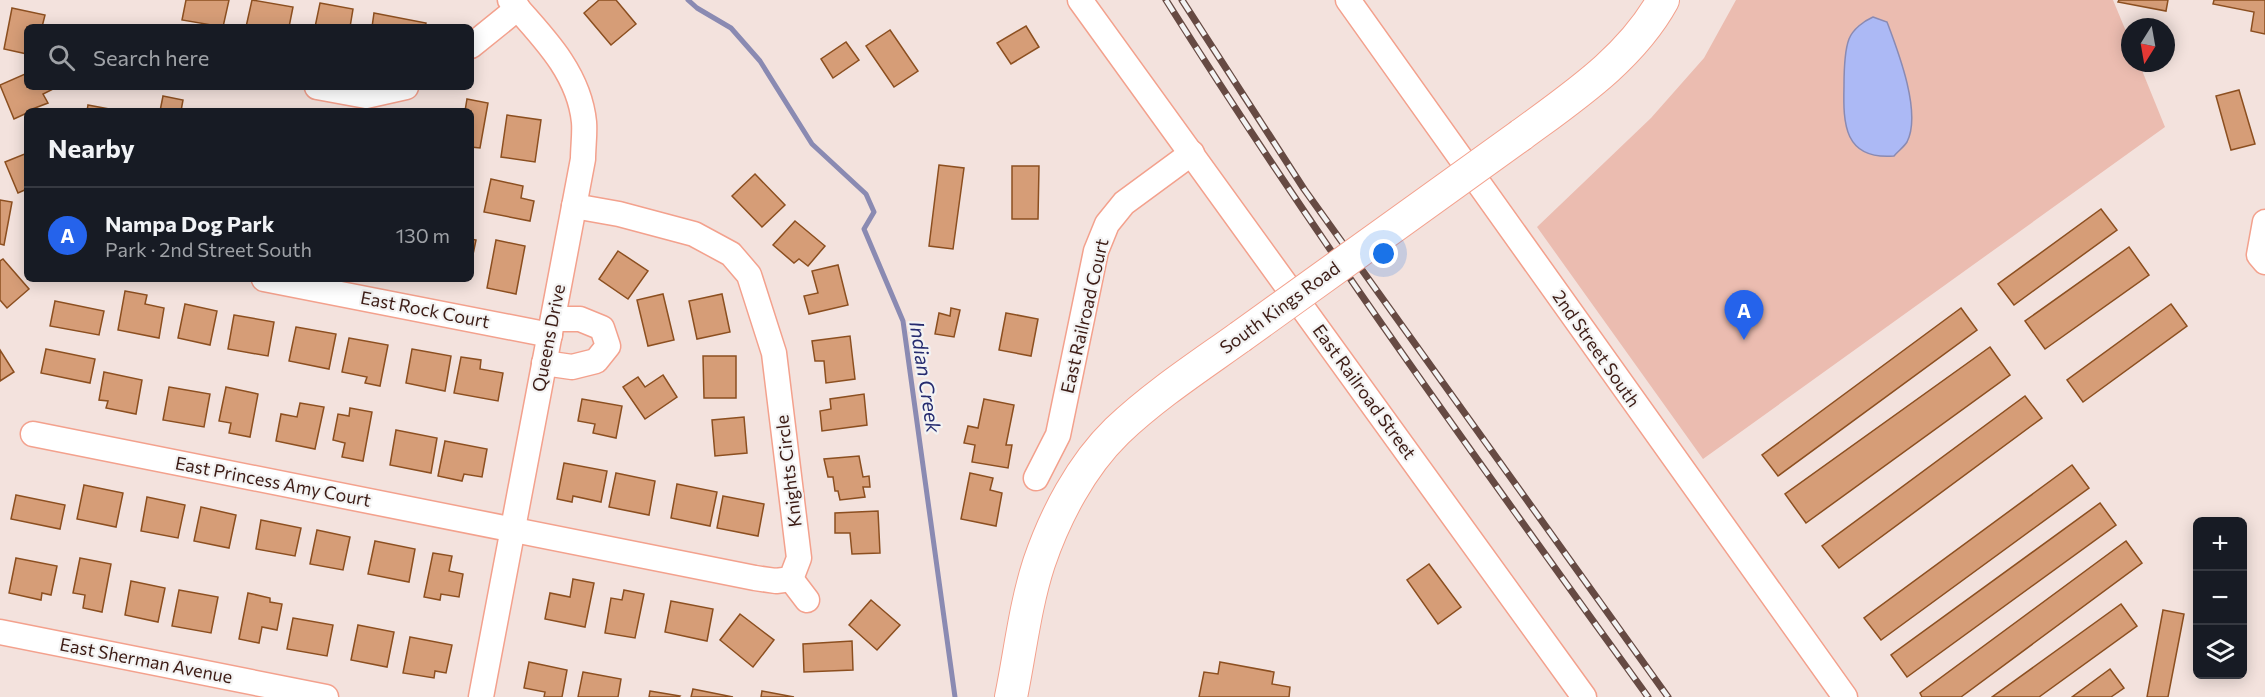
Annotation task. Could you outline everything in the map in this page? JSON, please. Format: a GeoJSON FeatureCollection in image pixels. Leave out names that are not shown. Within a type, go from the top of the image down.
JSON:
{"type":"FeatureCollection","features":[{"type":"Feature","properties":{"kind":"main road","name":"South Kings Road"},"geometry":{"type":"LineString","coordinates":[[1011,697],[1039,565],[1057,518],[1085,470],[1115,433],[1155,397],[1574,96],[1620,57],[1653,18],[1663,0]]}},
{"type":"Feature","properties":{"kind":"street","name":"East Railroad Street"},"geometry":{"type":"LineString","coordinates":[[1080,0],[1584,697]]}},
{"type":"Feature","properties":{"kind":"street","name":"2nd Street South"},"geometry":{"type":"LineString","coordinates":[[1348,0],[1845,697]]}},
{"type":"Feature","properties":{"kind":"street"},"geometry":{"type":"LineString","coordinates":[[474,43],[514,4]]}},
{"type":"Feature","properties":{"kind":"street","name":"Queens Drive"},"geometry":{"type":"LineString","coordinates":[[481,697],[583,159],[584,122],[578,91],[560,58],[514,4]]}},
{"type":"Feature","properties":{"kind":"street"},"geometry":{"type":"LineString","coordinates":[[333,90],[366,96],[393,90]]}},
{"type":"Feature","properties":{"kind":"street","name":"East Railroad Court"},"geometry":{"type":"LineString","coordinates":[[1035,478],[1058,435],[1096,251],[1107,224],[1124,203],[1192,153]]}},
{"type":"Feature","properties":{"kind":"street","name":"Knights Circle"},"geometry":{"type":"LineString","coordinates":[[574,206],[619,214],[694,234],[731,254],[749,275],[774,353],[799,558],[791,579]]}},
{"type":"Feature","properties":{"kind":"street"},"geometry":{"type":"LineString","coordinates":[[2265,222],[2259,255],[2265,262]]}},
{"type":"Feature","properties":{"kind":"street","name":"East Rock Court"},"geometry":{"type":"LineString","coordinates":[[282,282],[552,327]]}},
{"type":"Feature","properties":{"kind":"street"},"geometry":{"type":"LineString","coordinates":[[544,363],[572,367],[596,361],[608,346],[602,328],[580,319],[552,327]]}},
{"type":"Feature","properties":{"kind":"street","name":"East Princess Amy Court"},"geometry":{"type":"LineString","coordinates":[[33,434],[513,530]]}},
{"type":"Feature","properties":{"kind":"street"},"geometry":{"type":"LineString","coordinates":[[513,530],[755,578],[776,581],[791,579],[807,600]]}},
{"type":"Feature","properties":{"kind":"street","name":"East Sherman Avenue"},"geometry":{"type":"LineString","coordinates":[[0,632],[327,697]]}},
{"type":"Feature","properties":{"kind":"shaded area"},"geometry":{"type":"Polygon","coordinates":[[[1736,0],[2113,0],[2121,19],[2121,72],[2143,72],[2165,127],[1703,459],[1537,227],[1651,118],[1704,58],[1736,0]]]}},
{"type":"Feature","properties":{"kind":"water"},"geometry":{"type":"Polygon","coordinates":[[[1873,17],[1887,22],[1902,65],[1910,99],[1911,130],[1907,142],[1894,156],[1877,156],[1856,146],[1850,137],[1844,114],[1847,44],[1856,29],[1873,17]]]}},
{"type":"Feature","properties":{"kind":"building"},"geometry":{"type":"Polygon","coordinates":[[[186,0],[229,0],[224,24],[182,20],[186,0]]]}},
{"type":"Feature","properties":{"kind":"building"},"geometry":{"type":"Polygon","coordinates":[[[252,0],[293,7],[290,24],[247,24],[252,0]]]}},
{"type":"Feature","properties":{"kind":"building"},"geometry":{"type":"Polygon","coordinates":[[[599,0],[616,0],[636,24],[611,45],[584,13],[599,0]]]}},
{"type":"Feature","properties":{"kind":"building"},"geometry":{"type":"Polygon","coordinates":[[[2119,0],[2168,0],[2166,11],[2118,2],[2119,0]]]}},
{"type":"Feature","properties":{"kind":"building"},"geometry":{"type":"Polygon","coordinates":[[[2214,0],[2265,0],[2265,34],[2251,31],[2254,12],[2213,4],[2214,0]]]}},
{"type":"Feature","properties":{"kind":"building"},"geometry":{"type":"Polygon","coordinates":[[[320,3],[353,9],[350,24],[316,24],[320,3]]]}},
{"type":"Feature","properties":{"kind":"building"},"geometry":{"type":"Polygon","coordinates":[[[12,8],[45,15],[43,24],[24,24],[24,53],[4,49],[12,8]]]}},
{"type":"Feature","properties":{"kind":"building"},"geometry":{"type":"Polygon","coordinates":[[[374,13],[426,23],[426,24],[372,24],[374,13]]]}},
{"type":"Feature","properties":{"kind":"building"},"geometry":{"type":"Polygon","coordinates":[[[1026,26],[1039,47],[1011,64],[997,43],[1026,26]]]}},
{"type":"Feature","properties":{"kind":"building"},"geometry":{"type":"Polygon","coordinates":[[[890,30],[918,71],[894,87],[866,46],[890,30]]]}},
{"type":"Feature","properties":{"kind":"building"},"geometry":{"type":"Polygon","coordinates":[[[846,42],[859,60],[833,78],[821,59],[846,42]]]}},
{"type":"Feature","properties":{"kind":"building"},"geometry":{"type":"Polygon","coordinates":[[[24,74],[24,90],[51,90],[43,94],[48,103],[35,108],[24,108],[24,114],[14,119],[0,85],[24,74]]]}},
{"type":"Feature","properties":{"kind":"building"},"geometry":{"type":"Polygon","coordinates":[[[2239,90],[2255,144],[2231,150],[2216,96],[2239,90]]]}},
{"type":"Feature","properties":{"kind":"building"},"geometry":{"type":"Polygon","coordinates":[[[163,96],[183,100],[182,108],[161,108],[163,96]]]}},
{"type":"Feature","properties":{"kind":"building"},"geometry":{"type":"Polygon","coordinates":[[[467,99],[488,103],[480,148],[474,147],[474,108],[466,108],[467,99]]]}},
{"type":"Feature","properties":{"kind":"building"},"geometry":{"type":"Polygon","coordinates":[[[88,105],[104,108],[88,108],[88,105]]]}},
{"type":"Feature","properties":{"kind":"building"},"geometry":{"type":"Polygon","coordinates":[[[507,115],[541,120],[535,162],[501,157],[507,115]]]}},
{"type":"Feature","properties":{"kind":"building"},"geometry":{"type":"Polygon","coordinates":[[[24,154],[24,190],[18,193],[5,162],[24,154]]]}},
{"type":"Feature","properties":{"kind":"building"},"geometry":{"type":"Polygon","coordinates":[[[939,165],[964,168],[953,249],[929,246],[939,165]]]}},
{"type":"Feature","properties":{"kind":"building"},"geometry":{"type":"Polygon","coordinates":[[[1012,166],[1039,166],[1038,219],[1012,219],[1012,166]]]}},
{"type":"Feature","properties":{"kind":"building"},"geometry":{"type":"Polygon","coordinates":[[[755,174],[785,205],[762,227],[732,196],[755,174]]]}},
{"type":"Feature","properties":{"kind":"building"},"geometry":{"type":"Polygon","coordinates":[[[491,179],[523,186],[521,198],[534,201],[530,221],[484,212],[491,179]]]}},
{"type":"Feature","properties":{"kind":"building"},"geometry":{"type":"Polygon","coordinates":[[[0,200],[12,202],[4,245],[0,244],[0,200]]]}},
{"type":"Feature","properties":{"kind":"building"},"geometry":{"type":"Polygon","coordinates":[[[2101,209],[2117,230],[2014,305],[1998,284],[2101,209]]]}},
{"type":"Feature","properties":{"kind":"building"},"geometry":{"type":"Polygon","coordinates":[[[795,221],[825,246],[808,266],[799,259],[794,263],[773,245],[795,221]]]}},
{"type":"Feature","properties":{"kind":"building"},"geometry":{"type":"Polygon","coordinates":[[[496,240],[525,246],[516,294],[487,288],[496,240]]]}},
{"type":"Feature","properties":{"kind":"building"},"geometry":{"type":"Polygon","coordinates":[[[2129,247],[2149,275],[2045,349],[2025,321],[2129,247]]]}},
{"type":"Feature","properties":{"kind":"building"},"geometry":{"type":"Polygon","coordinates":[[[618,251],[648,271],[628,299],[599,279],[618,251]]]}},
{"type":"Feature","properties":{"kind":"building"},"geometry":{"type":"Polygon","coordinates":[[[3,259],[29,289],[7,308],[0,300],[0,261],[3,259]]]}},
{"type":"Feature","properties":{"kind":"building"},"geometry":{"type":"Polygon","coordinates":[[[838,265],[848,305],[809,314],[804,296],[818,293],[812,271],[838,265]]]}},
{"type":"Feature","properties":{"kind":"building"},"geometry":{"type":"Polygon","coordinates":[[[125,291],[147,295],[145,304],[164,308],[159,338],[118,330],[125,291]]]}},
{"type":"Feature","properties":{"kind":"building"},"geometry":{"type":"Polygon","coordinates":[[[663,294],[674,340],[648,346],[637,300],[663,294]]]}},
{"type":"Feature","properties":{"kind":"building"},"geometry":{"type":"Polygon","coordinates":[[[722,294],[730,332],[697,339],[689,301],[722,294]]]}},
{"type":"Feature","properties":{"kind":"building"},"geometry":{"type":"Polygon","coordinates":[[[55,301],[104,311],[99,335],[50,326],[55,301]]]}},
{"type":"Feature","properties":{"kind":"building"},"geometry":{"type":"Polygon","coordinates":[[[185,304],[217,311],[210,345],[178,338],[185,304]]]}},
{"type":"Feature","properties":{"kind":"building"},"geometry":{"type":"Polygon","coordinates":[[[2171,304],[2187,326],[2083,402],[2067,380],[2171,304]]]}},
{"type":"Feature","properties":{"kind":"building"},"geometry":{"type":"Polygon","coordinates":[[[951,308],[960,310],[954,337],[935,334],[939,313],[950,316],[951,308]]]}},
{"type":"Feature","properties":{"kind":"building"},"geometry":{"type":"Polygon","coordinates":[[[1961,308],[1977,330],[1778,476],[1762,455],[1961,308]]]}},
{"type":"Feature","properties":{"kind":"building"},"geometry":{"type":"Polygon","coordinates":[[[1006,313],[1038,319],[1031,356],[999,350],[1006,313]]]}},
{"type":"Feature","properties":{"kind":"building"},"geometry":{"type":"Polygon","coordinates":[[[234,315],[274,322],[268,356],[228,349],[234,315]]]}},
{"type":"Feature","properties":{"kind":"building"},"geometry":{"type":"Polygon","coordinates":[[[296,327],[336,334],[329,369],[289,361],[296,327]]]}},
{"type":"Feature","properties":{"kind":"building"},"geometry":{"type":"Polygon","coordinates":[[[850,336],[855,379],[826,383],[824,361],[815,361],[812,341],[850,336]]]}},
{"type":"Feature","properties":{"kind":"building"},"geometry":{"type":"Polygon","coordinates":[[[349,338],[388,345],[380,386],[365,383],[367,377],[342,372],[349,338]]]}},
{"type":"Feature","properties":{"kind":"building"},"geometry":{"type":"Polygon","coordinates":[[[1990,347],[2010,375],[1806,523],[1785,494],[1990,347]]]}},
{"type":"Feature","properties":{"kind":"building"},"geometry":{"type":"Polygon","coordinates":[[[46,349],[95,359],[90,383],[41,373],[46,349]]]}},
{"type":"Feature","properties":{"kind":"building"},"geometry":{"type":"Polygon","coordinates":[[[412,349],[451,356],[445,391],[406,383],[412,349]]]}},
{"type":"Feature","properties":{"kind":"building"},"geometry":{"type":"Polygon","coordinates":[[[0,350],[14,372],[0,381],[0,350]]]}},
{"type":"Feature","properties":{"kind":"building"},"geometry":{"type":"Polygon","coordinates":[[[703,356],[736,356],[736,398],[704,398],[703,356]]]}},
{"type":"Feature","properties":{"kind":"building"},"geometry":{"type":"Polygon","coordinates":[[[461,357],[481,360],[480,369],[503,373],[498,401],[454,393],[461,357]]]}},
{"type":"Feature","properties":{"kind":"building"},"geometry":{"type":"Polygon","coordinates":[[[104,372],[142,380],[136,414],[106,408],[108,401],[99,400],[104,372]]]}},
{"type":"Feature","properties":{"kind":"building"},"geometry":{"type":"Polygon","coordinates":[[[663,375],[677,397],[645,419],[623,387],[638,377],[645,387],[663,375]]]}},
{"type":"Feature","properties":{"kind":"building"},"geometry":{"type":"Polygon","coordinates":[[[169,387],[210,394],[204,427],[163,420],[169,387]]]}},
{"type":"Feature","properties":{"kind":"building"},"geometry":{"type":"Polygon","coordinates":[[[226,387],[258,394],[250,437],[229,433],[231,423],[219,421],[226,387]]]}},
{"type":"Feature","properties":{"kind":"building"},"geometry":{"type":"Polygon","coordinates":[[[864,394],[867,425],[822,431],[820,411],[831,409],[830,399],[864,394]]]}},
{"type":"Feature","properties":{"kind":"building"},"geometry":{"type":"Polygon","coordinates":[[[2025,396],[2042,418],[1839,568],[1822,546],[2025,396]]]}},
{"type":"Feature","properties":{"kind":"building"},"geometry":{"type":"Polygon","coordinates":[[[582,399],[622,406],[616,438],[593,433],[595,424],[578,421],[582,399]]]}},
{"type":"Feature","properties":{"kind":"building"},"geometry":{"type":"Polygon","coordinates":[[[984,399],[1014,405],[1006,445],[1012,445],[1008,468],[972,462],[975,445],[964,443],[968,426],[978,428],[984,399]]]}},
{"type":"Feature","properties":{"kind":"building"},"geometry":{"type":"Polygon","coordinates":[[[300,403],[324,407],[315,449],[276,441],[281,414],[297,417],[300,403]]]}},
{"type":"Feature","properties":{"kind":"building"},"geometry":{"type":"Polygon","coordinates":[[[350,408],[372,412],[363,461],[342,457],[345,443],[333,440],[338,414],[349,416],[350,408]]]}},
{"type":"Feature","properties":{"kind":"building"},"geometry":{"type":"Polygon","coordinates":[[[744,417],[747,453],[715,456],[712,420],[744,417]]]}},
{"type":"Feature","properties":{"kind":"building"},"geometry":{"type":"Polygon","coordinates":[[[396,430],[437,438],[431,473],[390,465],[396,430]]]}},
{"type":"Feature","properties":{"kind":"building"},"geometry":{"type":"Polygon","coordinates":[[[445,441],[487,449],[482,477],[464,474],[462,481],[438,476],[445,441]]]}},
{"type":"Feature","properties":{"kind":"building"},"geometry":{"type":"Polygon","coordinates":[[[859,456],[863,477],[869,476],[870,487],[863,487],[865,497],[840,500],[838,491],[835,491],[833,477],[828,477],[824,459],[859,456]]]}},
{"type":"Feature","properties":{"kind":"building"},"geometry":{"type":"Polygon","coordinates":[[[564,463],[607,471],[601,502],[573,496],[572,502],[557,499],[564,463]]]}},
{"type":"Feature","properties":{"kind":"building"},"geometry":{"type":"Polygon","coordinates":[[[2072,465],[2089,488],[1881,640],[1864,618],[2072,465]]]}},
{"type":"Feature","properties":{"kind":"building"},"geometry":{"type":"Polygon","coordinates":[[[616,473],[655,481],[649,515],[609,507],[616,473]]]}},
{"type":"Feature","properties":{"kind":"building"},"geometry":{"type":"Polygon","coordinates":[[[970,473],[993,478],[990,490],[1002,493],[996,526],[961,519],[970,473]]]}},
{"type":"Feature","properties":{"kind":"building"},"geometry":{"type":"Polygon","coordinates":[[[677,484],[717,492],[710,526],[671,518],[677,484]]]}},
{"type":"Feature","properties":{"kind":"building"},"geometry":{"type":"Polygon","coordinates":[[[84,485],[123,493],[116,527],[77,519],[84,485]]]}},
{"type":"Feature","properties":{"kind":"building"},"geometry":{"type":"Polygon","coordinates":[[[16,495],[65,505],[60,529],[11,519],[16,495]]]}},
{"type":"Feature","properties":{"kind":"building"},"geometry":{"type":"Polygon","coordinates":[[[723,496],[764,504],[758,536],[717,528],[723,496]]]}},
{"type":"Feature","properties":{"kind":"building"},"geometry":{"type":"Polygon","coordinates":[[[147,497],[185,505],[178,538],[141,531],[147,497]]]}},
{"type":"Feature","properties":{"kind":"building"},"geometry":{"type":"Polygon","coordinates":[[[2100,503],[2116,525],[1907,677],[1891,655],[2100,503]]]}},
{"type":"Feature","properties":{"kind":"building"},"geometry":{"type":"Polygon","coordinates":[[[201,507],[236,515],[229,548],[194,541],[201,507]]]}},
{"type":"Feature","properties":{"kind":"building"},"geometry":{"type":"Polygon","coordinates":[[[878,511],[880,553],[852,554],[850,533],[835,533],[835,513],[878,511]]]}},
{"type":"Feature","properties":{"kind":"building"},"geometry":{"type":"Polygon","coordinates":[[[261,520],[301,528],[295,556],[256,549],[261,520]]]}},
{"type":"Feature","properties":{"kind":"building"},"geometry":{"type":"Polygon","coordinates":[[[317,530],[350,537],[343,570],[310,564],[317,530]]]}},
{"type":"Feature","properties":{"kind":"building"},"geometry":{"type":"Polygon","coordinates":[[[375,541],[415,549],[409,582],[368,574],[375,541]]]}},
{"type":"Feature","properties":{"kind":"building"},"geometry":{"type":"Polygon","coordinates":[[[2126,541],[2142,563],[1961,697],[1922,697],[1920,693],[2126,541]]]}},
{"type":"Feature","properties":{"kind":"building"},"geometry":{"type":"Polygon","coordinates":[[[433,553],[452,556],[449,571],[463,574],[459,597],[441,594],[440,600],[424,597],[433,553]]]}},
{"type":"Feature","properties":{"kind":"building"},"geometry":{"type":"Polygon","coordinates":[[[16,558],[57,566],[51,595],[42,593],[41,600],[9,593],[16,558]]]}},
{"type":"Feature","properties":{"kind":"building"},"geometry":{"type":"Polygon","coordinates":[[[80,558],[111,564],[102,612],[83,608],[85,595],[73,593],[80,558]]]}},
{"type":"Feature","properties":{"kind":"building"},"geometry":{"type":"Polygon","coordinates":[[[1429,564],[1461,607],[1438,624],[1407,580],[1429,564]]]}},
{"type":"Feature","properties":{"kind":"building"},"geometry":{"type":"Polygon","coordinates":[[[573,579],[594,583],[585,627],[545,619],[550,593],[570,597],[573,579]]]}},
{"type":"Feature","properties":{"kind":"building"},"geometry":{"type":"Polygon","coordinates":[[[131,581],[165,588],[158,622],[125,615],[131,581]]]}},
{"type":"Feature","properties":{"kind":"building"},"geometry":{"type":"Polygon","coordinates":[[[179,590],[218,597],[211,633],[172,626],[179,590]]]}},
{"type":"Feature","properties":{"kind":"building"},"geometry":{"type":"Polygon","coordinates":[[[624,590],[644,594],[635,638],[605,633],[611,598],[622,600],[624,590]]]}},
{"type":"Feature","properties":{"kind":"building"},"geometry":{"type":"Polygon","coordinates":[[[248,593],[270,598],[270,602],[282,604],[277,630],[262,627],[259,643],[239,639],[248,593]]]}},
{"type":"Feature","properties":{"kind":"building"},"geometry":{"type":"Polygon","coordinates":[[[871,600],[900,625],[877,650],[849,625],[871,600]]]}},
{"type":"Feature","properties":{"kind":"building"},"geometry":{"type":"Polygon","coordinates":[[[671,601],[713,609],[707,641],[665,632],[671,601]]]}},
{"type":"Feature","properties":{"kind":"building"},"geometry":{"type":"Polygon","coordinates":[[[2121,604],[2137,626],[2039,697],[1992,697],[2121,604]]]}},
{"type":"Feature","properties":{"kind":"building"},"geometry":{"type":"Polygon","coordinates":[[[2163,610],[2184,614],[2168,697],[2147,697],[2163,610]]]}},
{"type":"Feature","properties":{"kind":"building"},"geometry":{"type":"Polygon","coordinates":[[[740,614],[774,640],[753,667],[720,640],[740,614]]]}},
{"type":"Feature","properties":{"kind":"building"},"geometry":{"type":"Polygon","coordinates":[[[293,618],[333,625],[327,656],[287,649],[293,618]]]}},
{"type":"Feature","properties":{"kind":"building"},"geometry":{"type":"Polygon","coordinates":[[[358,625],[394,632],[387,667],[351,660],[358,625]]]}},
{"type":"Feature","properties":{"kind":"building"},"geometry":{"type":"Polygon","coordinates":[[[410,637],[452,645],[446,673],[435,671],[434,678],[403,673],[410,637]]]}},
{"type":"Feature","properties":{"kind":"building"},"geometry":{"type":"Polygon","coordinates":[[[852,641],[853,670],[804,672],[803,644],[852,641]]]}},
{"type":"Feature","properties":{"kind":"building"},"geometry":{"type":"Polygon","coordinates":[[[529,662],[567,670],[562,697],[544,697],[545,692],[524,688],[529,662]]]}},
{"type":"Feature","properties":{"kind":"building"},"geometry":{"type":"Polygon","coordinates":[[[1220,662],[1274,672],[1272,684],[1290,687],[1289,697],[1199,697],[1204,672],[1218,674],[1220,662]]]}},
{"type":"Feature","properties":{"kind":"building"},"geometry":{"type":"Polygon","coordinates":[[[2110,669],[2124,688],[2111,697],[2072,697],[2110,669]]]}},
{"type":"Feature","properties":{"kind":"building"},"geometry":{"type":"Polygon","coordinates":[[[583,672],[621,679],[618,697],[578,697],[583,672]]]}},
{"type":"Feature","properties":{"kind":"building"},"geometry":{"type":"Polygon","coordinates":[[[693,689],[733,697],[691,697],[693,689]]]}},
{"type":"Feature","properties":{"kind":"building"},"geometry":{"type":"Polygon","coordinates":[[[650,691],[680,696],[649,697],[650,691]]]}},
{"type":"Feature","properties":{"kind":"building"},"geometry":{"type":"Polygon","coordinates":[[[762,691],[794,697],[761,697],[762,691]]]}},
{"type":"Feature","properties":{"kind":"waterway","name":"Indian Creek"},"geometry":{"type":"LineString","coordinates":[[688,0],[731,28],[760,61],[812,144],[866,194],[874,212],[864,229],[903,321],[955,697]]}},
{"type":"Feature","properties":{"kind":"railway"},"geometry":{"type":"LineString","coordinates":[[1166,0],[1281,178],[1341,265],[1648,697]]}},
{"type":"Feature","properties":{"kind":"railway"},"geometry":{"type":"LineString","coordinates":[[1182,0],[1304,189],[1668,697]]}},
{"type":"Feature","properties":{"kind":"place","name":"Nampa Dog Park"},"geometry":{"type":"Point","coordinates":[1744,340]}}]}
